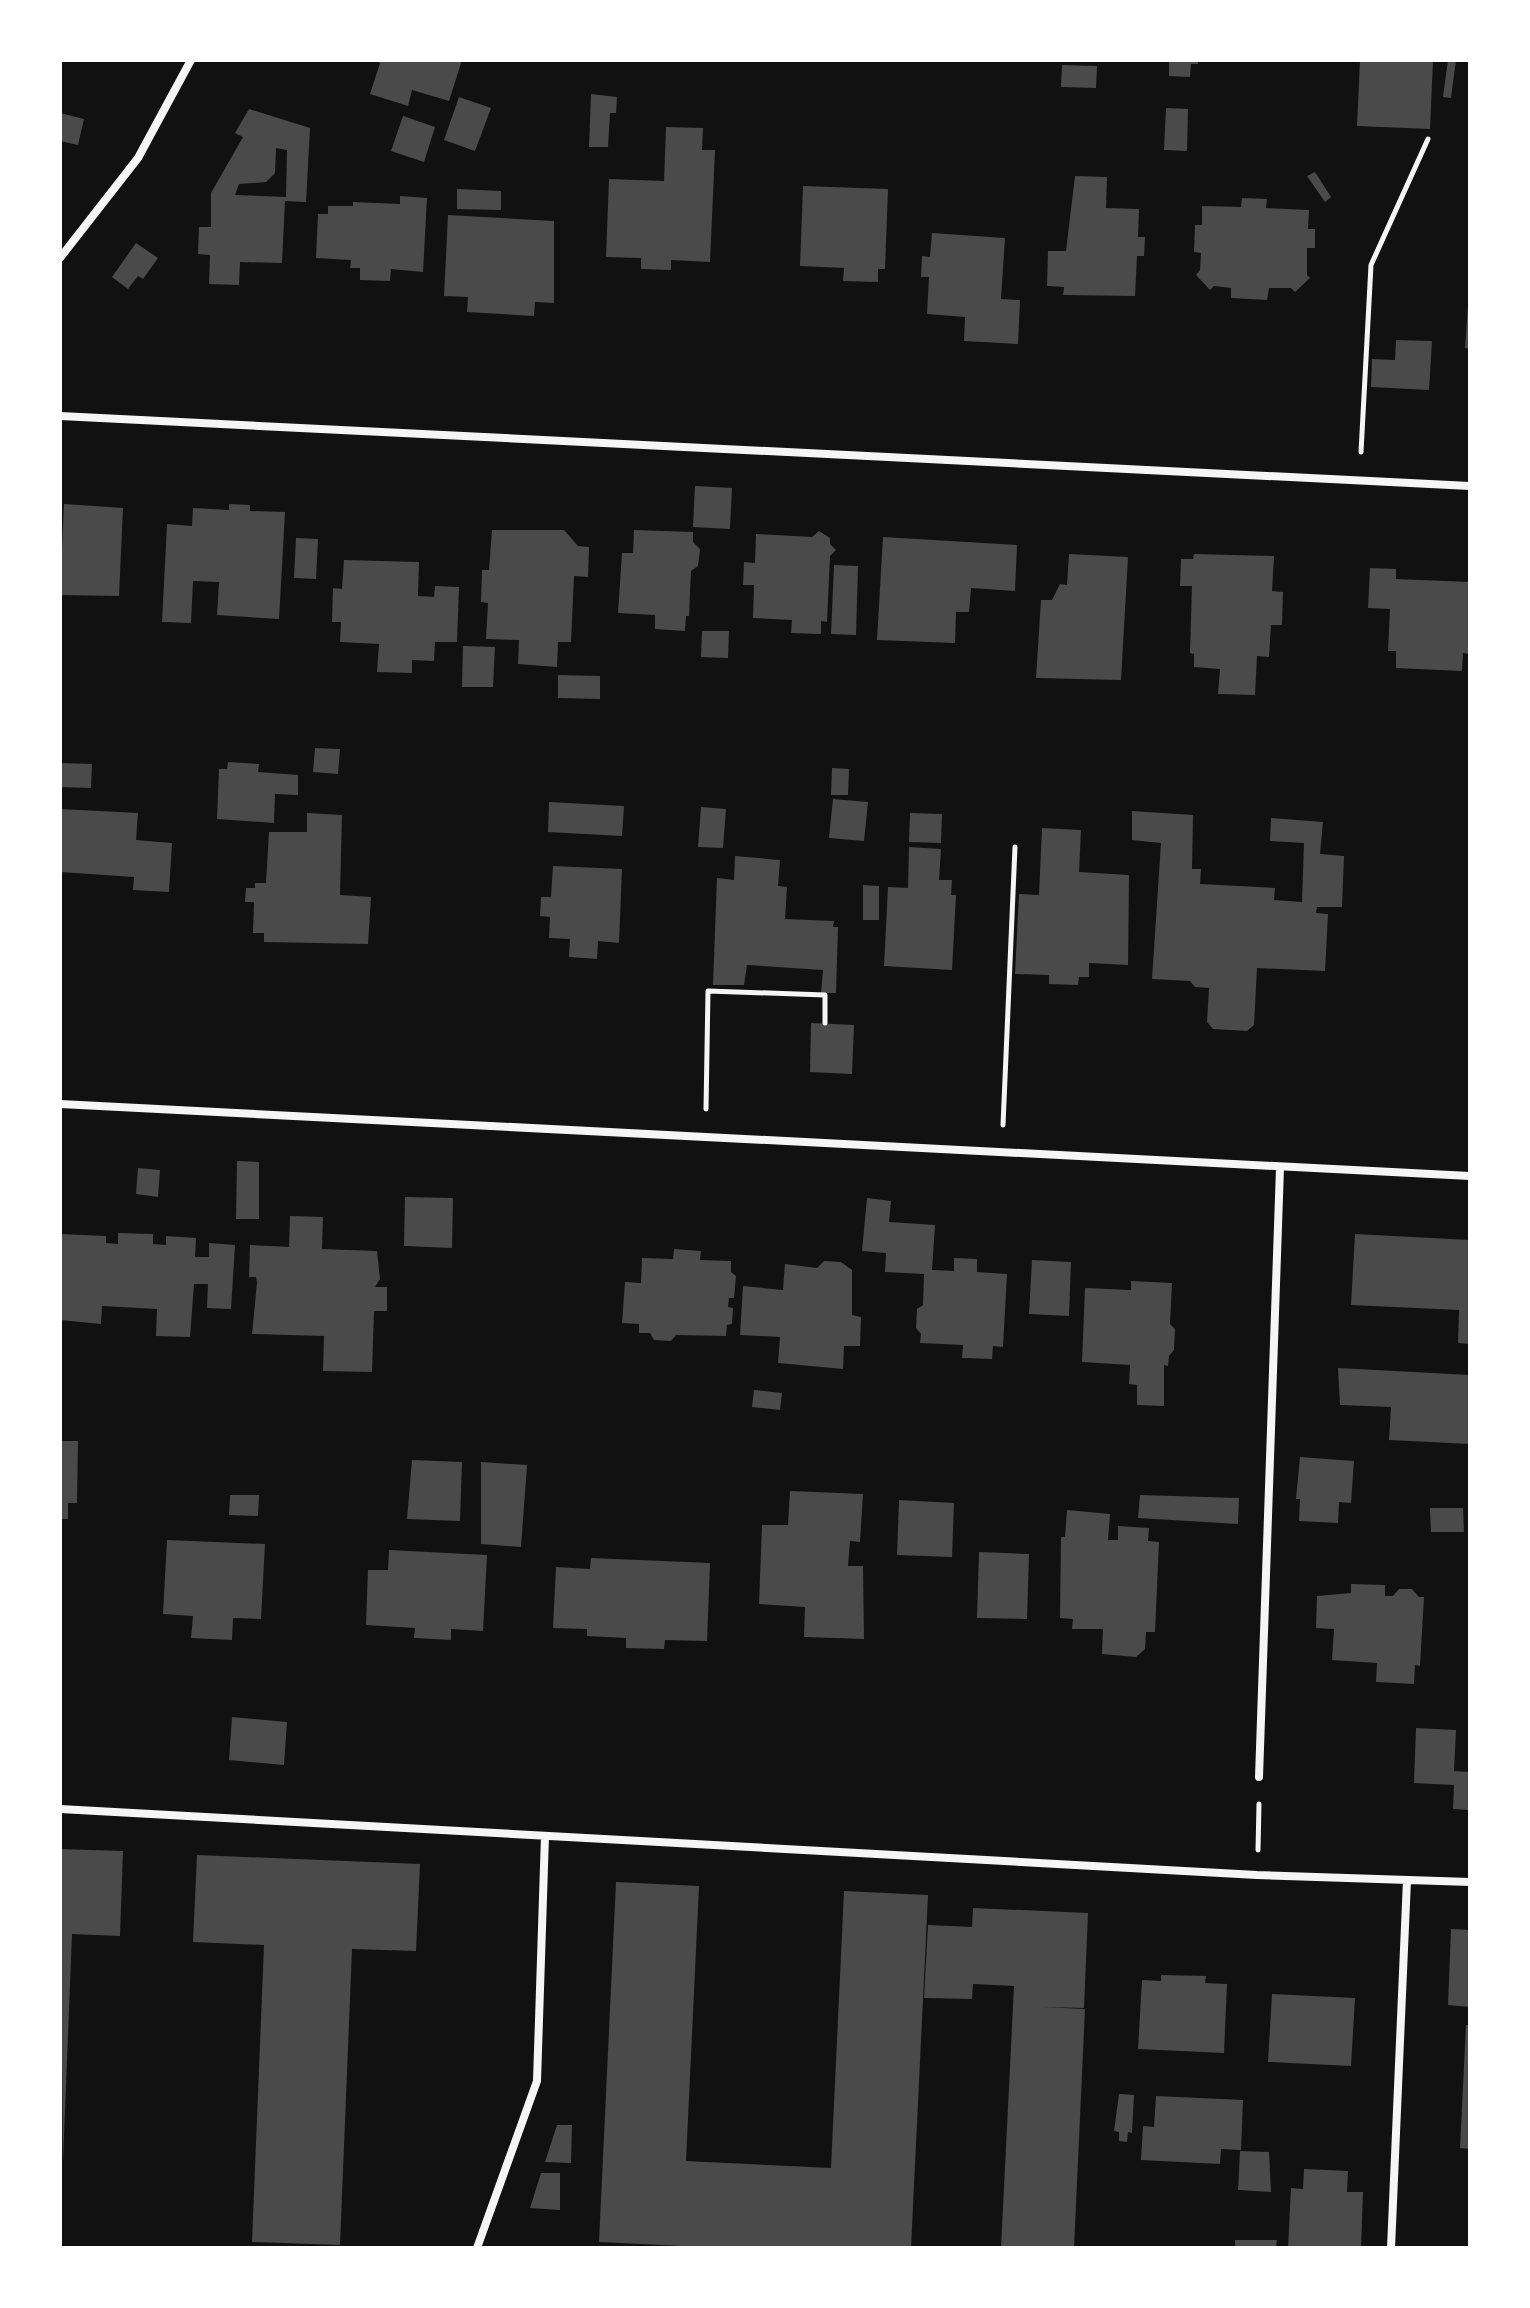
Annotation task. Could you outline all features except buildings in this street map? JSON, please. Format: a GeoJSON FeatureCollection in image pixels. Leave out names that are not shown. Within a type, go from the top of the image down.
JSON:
{"type":"FeatureCollection","features":[{"type":"Feature","properties":{"kind":"street"},"geometry":{"type":"LineString","coordinates":[[60,258],[138,158],[191,60]]}},
{"type":"Feature","properties":{"kind":"street"},"geometry":{"type":"LineString","coordinates":[[60,416],[1470,486]]}},
{"type":"Feature","properties":{"kind":"street"},"geometry":{"type":"LineString","coordinates":[[60,1104],[1470,1176]]}},
{"type":"Feature","properties":{"kind":"street"},"geometry":{"type":"LineString","coordinates":[[1259,1777],[1280,1168]]}},
{"type":"Feature","properties":{"kind":"street"},"geometry":{"type":"LineString","coordinates":[[60,1809],[1257,1875],[1470,1882]]}},
{"type":"Feature","properties":{"kind":"street"},"geometry":{"type":"LineString","coordinates":[[477,2248],[537,2081],[545,1836]]}},
{"type":"Feature","properties":{"kind":"street"},"geometry":{"type":"LineString","coordinates":[[1391,2248],[1407,1880]]}},
{"type":"Feature","properties":{"kind":"path"},"geometry":{"type":"LineString","coordinates":[[1359,481],[1371,265],[1428,139]]}},
{"type":"Feature","properties":{"kind":"path"},"geometry":{"type":"LineString","coordinates":[[1003,1154],[1015,847]]}},
{"type":"Feature","properties":{"kind":"path"},"geometry":{"type":"LineString","coordinates":[[706,1138],[708,991],[825,995],[825,1023]]}},
{"type":"Feature","properties":{"kind":"path"},"geometry":{"type":"LineString","coordinates":[[1257,1875],[1259,1777]]}}]}
